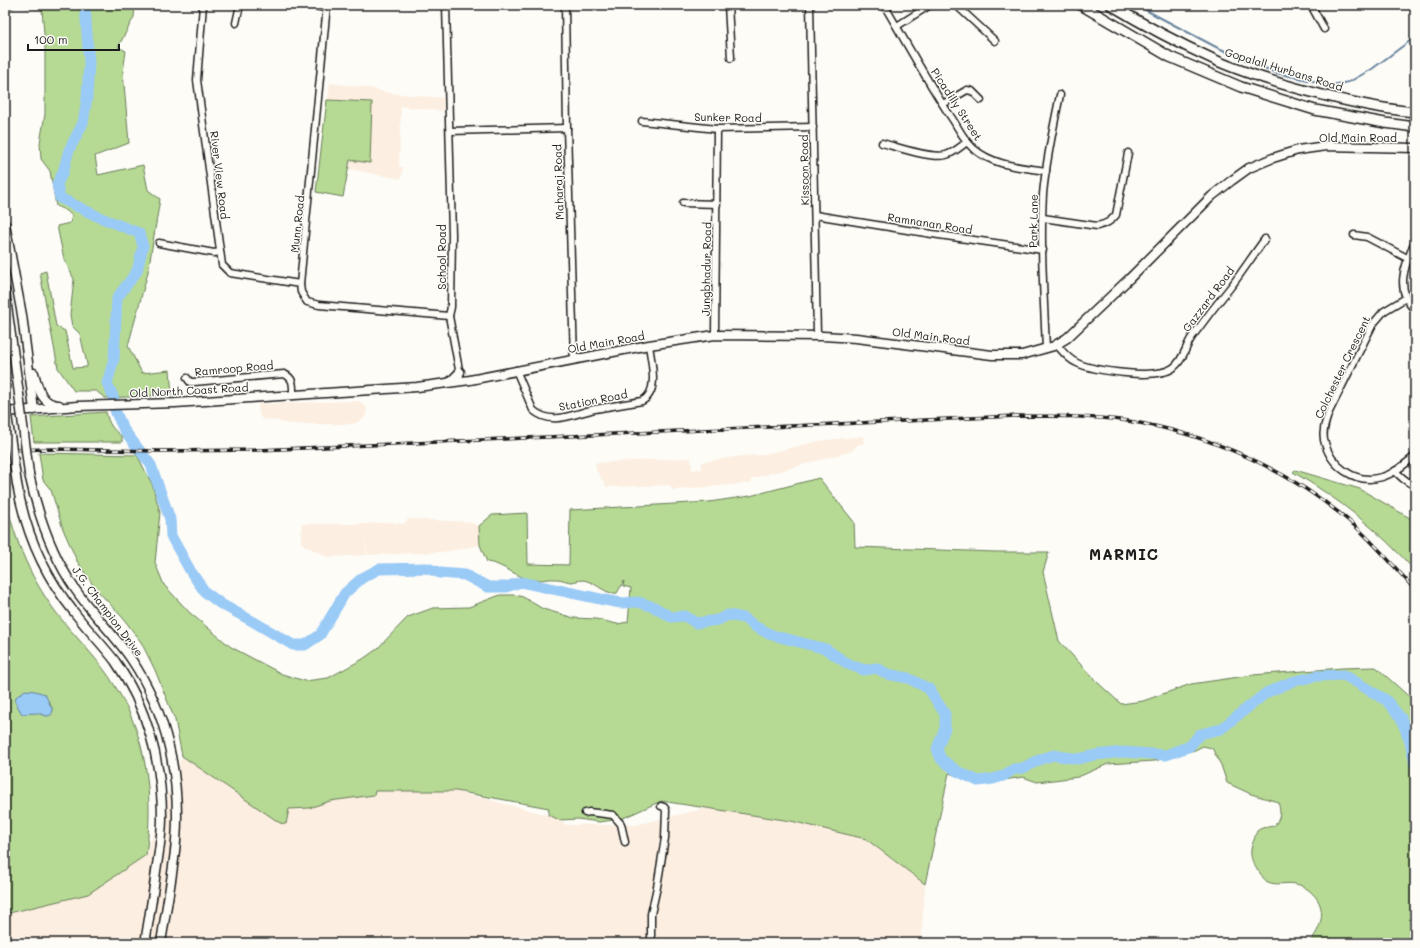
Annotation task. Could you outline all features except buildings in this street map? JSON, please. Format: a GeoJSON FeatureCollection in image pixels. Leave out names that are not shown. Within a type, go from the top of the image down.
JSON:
{"type":"FeatureCollection","features":[{"type":"Feature","properties":{"kind":"main road"},"geometry":{"type":"LineString","coordinates":[[1081,5],[1170,56],[1241,87],[1314,110],[1385,123],[1415,126]]}},
{"type":"Feature","properties":{"kind":"main road","name":"Gopalall Hurbans Road"},"geometry":{"type":"LineString","coordinates":[[1111,5],[1178,42],[1214,60],[1247,73],[1302,90],[1347,101],[1388,110],[1415,112]]}},
{"type":"Feature","properties":{"kind":"street","name":"River View Road"},"geometry":{"type":"LineString","coordinates":[[203,5],[197,80],[222,265],[230,274],[300,284]]}},
{"type":"Feature","properties":{"kind":"street"},"geometry":{"type":"LineString","coordinates":[[236,24],[240,5]]}},
{"type":"Feature","properties":{"kind":"street"},"geometry":{"type":"LineString","coordinates":[[309,5],[326,7]]}},
{"type":"Feature","properties":{"kind":"street","name":"School Road"},"geometry":{"type":"LineString","coordinates":[[446,5],[452,235],[451,307],[449,316],[461,381]]}},
{"type":"Feature","properties":{"kind":"street","name":"Maharaj Road"},"geometry":{"type":"LineString","coordinates":[[565,5],[574,359]]}},
{"type":"Feature","properties":{"kind":"street"},"geometry":{"type":"LineString","coordinates":[[728,5],[731,58]]}},
{"type":"Feature","properties":{"kind":"street","name":"Kissoon Road"},"geometry":{"type":"LineString","coordinates":[[810,5],[817,335]]}},
{"type":"Feature","properties":{"kind":"street","name":"Picadilly Street"},"geometry":{"type":"LineString","coordinates":[[884,5],[967,142],[974,149],[1002,164],[1046,171]]}},
{"type":"Feature","properties":{"kind":"street"},"geometry":{"type":"LineString","coordinates":[[897,26],[930,5]]}},
{"type":"Feature","properties":{"kind":"street"},"geometry":{"type":"LineString","coordinates":[[956,5],[995,41]]}},
{"type":"Feature","properties":{"kind":"street"},"geometry":{"type":"LineString","coordinates":[[1311,5],[1324,29]]}},
{"type":"Feature","properties":{"kind":"street","name":"Munn Road"},"geometry":{"type":"LineString","coordinates":[[326,7],[300,284],[301,292],[307,302],[311,303],[449,316]]}},
{"type":"Feature","properties":{"kind":"street"},"geometry":{"type":"LineString","coordinates":[[943,104],[967,90],[972,91],[981,100]]}},
{"type":"Feature","properties":{"kind":"street","name":"Park Lane"},"geometry":{"type":"LineString","coordinates":[[1046,349],[1043,218],[1046,171],[1060,95]]}},
{"type":"Feature","properties":{"kind":"street","name":"Sunker Road"},"geometry":{"type":"LineString","coordinates":[[642,122],[717,129],[813,127]]}},
{"type":"Feature","properties":{"kind":"street"},"geometry":{"type":"LineString","coordinates":[[450,131],[567,128]]}},
{"type":"Feature","properties":{"kind":"street","name":"Jungbhadur Road"},"geometry":{"type":"LineString","coordinates":[[715,335],[717,129]]}},
{"type":"Feature","properties":{"kind":"street"},"geometry":{"type":"LineString","coordinates":[[882,143],[909,151],[944,156],[953,152],[967,142]]}},
{"type":"Feature","properties":{"kind":"street","name":"Old Main Road"},"geometry":{"type":"LineString","coordinates":[[374,390],[461,381],[649,345],[715,335],[817,335],[856,338],[992,355],[1022,355],[1057,345],[1067,338],[1130,278],[1212,196],[1249,168],[1272,158],[1298,150],[1326,146],[1415,148]]}},
{"type":"Feature","properties":{"kind":"street"},"geometry":{"type":"LineString","coordinates":[[1043,218],[1097,226],[1112,221],[1116,215],[1128,153]]}},
{"type":"Feature","properties":{"kind":"street"},"geometry":{"type":"LineString","coordinates":[[683,203],[717,204]]}},
{"type":"Feature","properties":{"kind":"street","name":"Ramnanan Road"},"geometry":{"type":"LineString","coordinates":[[814,214],[932,234],[1043,250]]}},
{"type":"Feature","properties":{"kind":"street"},"geometry":{"type":"LineString","coordinates":[[5,224],[17,287],[34,410]]}},
{"type":"Feature","properties":{"kind":"street"},"geometry":{"type":"LineString","coordinates":[[1354,235],[1367,238],[1407,258]]}},
{"type":"Feature","properties":{"kind":"street","name":"Gazzard Road"},"geometry":{"type":"LineString","coordinates":[[1057,345],[1068,358],[1089,367],[1130,373],[1153,373],[1166,371],[1173,368],[1185,352],[1190,339],[1234,283],[1265,239]]}},
{"type":"Feature","properties":{"kind":"street"},"geometry":{"type":"LineString","coordinates":[[1415,242],[1407,258],[1402,284],[1406,298],[1415,310]]}},
{"type":"Feature","properties":{"kind":"street"},"geometry":{"type":"LineString","coordinates":[[159,243],[214,253],[220,252]]}},
{"type":"Feature","properties":{"kind":"street","name":"J.G. Champion Drive"},"geometry":{"type":"LineString","coordinates":[[5,292],[29,474],[38,514],[55,556],[75,589],[87,606],[115,636],[132,661],[153,699],[166,734],[175,780],[177,822],[176,843],[161,943]]}},
{"type":"Feature","properties":{"kind":"street","name":"Colchester Crescent"},"geometry":{"type":"LineString","coordinates":[[1406,298],[1384,311],[1373,324],[1328,412],[1324,427],[1324,438],[1328,451],[1337,465],[1349,474],[1361,478],[1369,479],[1382,477],[1395,471],[1415,456]]}},
{"type":"Feature","properties":{"kind":"street","name":"Station Road"},"geometry":{"type":"LineString","coordinates":[[516,370],[533,410],[537,414],[550,418],[569,417],[594,409],[642,401],[648,398],[653,385],[649,345]]}},
{"type":"Feature","properties":{"kind":"street"},"geometry":{"type":"LineString","coordinates":[[27,352],[39,390],[44,399],[55,405],[78,406]]}},
{"type":"Feature","properties":{"kind":"street"},"geometry":{"type":"LineString","coordinates":[[450,382],[460,372]]}},
{"type":"Feature","properties":{"kind":"street","name":"Ramroop Road"},"geometry":{"type":"LineString","coordinates":[[187,378],[190,382],[194,382],[284,374],[292,380],[293,395]]}},
{"type":"Feature","properties":{"kind":"street","name":"Old North Coast Road"},"geometry":{"type":"LineString","coordinates":[[5,412],[78,406],[198,401],[374,390]]}},
{"type":"Feature","properties":{"kind":"street"},"geometry":{"type":"LineString","coordinates":[[5,401],[16,484],[22,512],[30,536],[45,569],[74,613],[115,661],[127,680],[151,737],[159,771],[162,819],[161,839],[145,943]]}},
{"type":"Feature","properties":{"kind":"street"},"geometry":{"type":"LineString","coordinates":[[1395,471],[1410,484],[1415,485]]}},
{"type":"Feature","properties":{"kind":"street"},"geometry":{"type":"LineString","coordinates":[[651,943],[651,914],[665,838],[666,810],[661,806]]}},
{"type":"Feature","properties":{"kind":"street"},"geometry":{"type":"LineString","coordinates":[[585,813],[589,812],[613,815],[621,824],[625,842]]}},
{"type":"Feature","properties":{"kind":"shaded area"},"geometry":{"type":"Polygon","coordinates":[[[330,83],[370,88],[389,93],[443,98],[443,111],[401,106],[399,166],[403,167],[401,179],[349,169],[343,197],[316,192],[330,83]]]}},
{"type":"Feature","properties":{"kind":"shaded area"},"geometry":{"type":"Polygon","coordinates":[[[359,401],[367,408],[365,417],[356,423],[347,424],[291,424],[262,419],[259,414],[258,404],[359,401]]]}},
{"type":"Feature","properties":{"kind":"shaded area"},"geometry":{"type":"Polygon","coordinates":[[[863,436],[864,443],[857,445],[852,451],[751,479],[751,483],[673,490],[669,485],[607,487],[596,470],[595,463],[691,458],[692,470],[702,469],[702,462],[742,456],[761,455],[819,441],[863,436]]]}},
{"type":"Feature","properties":{"kind":"shaded area"},"geometry":{"type":"Polygon","coordinates":[[[408,519],[468,522],[479,526],[480,545],[441,552],[367,555],[365,535],[366,555],[328,557],[301,542],[302,524],[365,524],[391,522],[404,524],[408,519]]]}},
{"type":"Feature","properties":{"kind":"shaded area"},"geometry":{"type":"Polygon","coordinates":[[[182,756],[280,823],[289,809],[309,808],[330,801],[374,795],[374,791],[456,791],[548,815],[560,820],[566,825],[636,825],[706,808],[791,821],[866,839],[925,884],[921,943],[5,943],[5,914],[88,894],[146,855],[182,756]]]}},
{"type":"Feature","properties":{"kind":"green space"},"geometry":{"type":"Polygon","coordinates":[[[5,5],[135,5],[134,17],[118,47],[126,51],[123,72],[129,143],[95,156],[98,175],[143,165],[148,190],[160,199],[148,272],[128,346],[142,373],[170,370],[172,395],[105,398],[96,391],[74,391],[58,368],[40,273],[46,271],[56,326],[65,331],[73,368],[87,367],[87,364],[80,334],[72,326],[70,315],[74,279],[64,259],[57,226],[70,223],[72,216],[67,211],[56,206],[50,171],[41,159],[40,143],[45,114],[45,46],[42,9],[17,6],[5,11],[5,5]]]}},
{"type":"Feature","properties":{"kind":"green space"},"geometry":{"type":"Polygon","coordinates":[[[327,100],[372,102],[370,163],[350,160],[343,197],[316,192],[327,100]]]}},
{"type":"Feature","properties":{"kind":"green space"},"geometry":{"type":"Polygon","coordinates":[[[106,412],[111,426],[122,437],[122,442],[34,442],[31,417],[106,412]]]}},
{"type":"Feature","properties":{"kind":"green space"},"geometry":{"type":"Polygon","coordinates":[[[39,453],[137,455],[152,484],[160,512],[155,563],[164,585],[190,613],[231,647],[282,674],[305,681],[328,678],[363,659],[377,649],[408,617],[433,608],[469,607],[500,595],[515,595],[523,597],[543,609],[574,618],[596,619],[617,624],[628,622],[631,588],[623,586],[624,581],[617,593],[613,593],[585,580],[568,582],[559,579],[532,580],[520,576],[499,565],[487,562],[480,545],[479,526],[492,515],[527,513],[528,564],[569,565],[570,510],[709,502],[750,496],[819,478],[854,522],[855,547],[996,552],[1049,552],[1043,572],[1059,641],[1096,681],[1121,704],[1143,701],[1191,684],[1253,675],[1342,668],[1376,667],[1415,702],[1415,943],[1309,943],[1317,932],[1321,919],[1318,900],[1309,890],[1300,885],[1274,884],[1267,881],[1257,869],[1251,857],[1252,844],[1257,831],[1274,826],[1279,818],[1280,809],[1278,802],[1251,794],[1227,783],[1221,765],[1212,748],[1203,746],[1195,750],[1155,761],[1108,764],[1078,777],[1037,782],[1023,777],[985,783],[971,781],[949,773],[925,884],[866,839],[791,821],[661,801],[621,819],[599,822],[578,819],[560,820],[548,815],[549,808],[456,791],[375,791],[374,795],[330,801],[309,808],[289,809],[286,824],[280,823],[182,756],[175,720],[155,670],[141,642],[123,618],[95,588],[77,561],[63,529],[51,490],[43,480],[39,453]]]}},
{"type":"Feature","properties":{"kind":"green space"},"geometry":{"type":"Polygon","coordinates":[[[1295,470],[1360,489],[1415,521],[1415,571],[1388,542],[1373,529],[1327,493],[1293,472],[1295,470]]]}},
{"type":"Feature","properties":{"kind":"green space"},"geometry":{"type":"Polygon","coordinates":[[[5,494],[13,528],[33,576],[51,606],[103,668],[126,705],[141,746],[146,767],[149,811],[146,855],[88,894],[5,914],[5,494]],[[49,701],[37,713],[47,716],[53,711],[49,701]]]}},
{"type":"Feature","properties":{"kind":"water"},"geometry":{"type":"Polygon","coordinates":[[[25,690],[45,694],[53,711],[51,715],[47,716],[37,713],[22,714],[15,702],[16,697],[25,690]]]}},
{"type":"Feature","properties":{"kind":"waterway"},"geometry":{"type":"LineString","coordinates":[[85,5],[89,63],[87,98],[83,123],[69,150],[63,172],[57,184],[60,198],[99,217],[139,233],[143,246],[137,271],[117,298],[114,359],[107,383],[113,396],[116,413],[124,430],[151,465],[170,519],[171,536],[191,572],[205,592],[221,604],[293,645],[305,645],[320,635],[345,593],[362,578],[379,569],[427,568],[440,573],[465,575],[488,587],[506,587],[521,582],[621,603],[638,602],[654,607],[671,617],[685,616],[696,623],[718,620],[728,615],[744,618],[756,627],[772,635],[826,649],[848,664],[864,670],[877,668],[887,674],[908,678],[929,689],[945,714],[945,728],[937,749],[941,759],[957,771],[978,781],[1003,776],[1014,769],[1023,768],[1041,759],[1054,755],[1078,759],[1095,755],[1124,752],[1166,755],[1190,746],[1200,734],[1221,729],[1266,693],[1291,682],[1317,676],[1344,675],[1386,700],[1401,718],[1410,742],[1415,764]]}},
{"type":"Feature","properties":{"kind":"waterway"},"geometry":{"type":"LineString","coordinates":[[1136,5],[1216,47],[1276,73],[1331,85],[1349,82],[1372,69],[1415,37]]}},
{"type":"Feature","properties":{"kind":"railway"},"geometry":{"type":"LineString","coordinates":[[5,450],[258,450],[1016,416],[1114,419],[1159,427],[1190,435],[1220,445],[1277,472],[1305,488],[1331,506],[1355,526],[1379,549],[1415,590]]}},
{"type":"Feature","properties":{"kind":"district","name":"MARMIC"},"geometry":{"type":"Point","coordinates":[1124,554]}}]}
